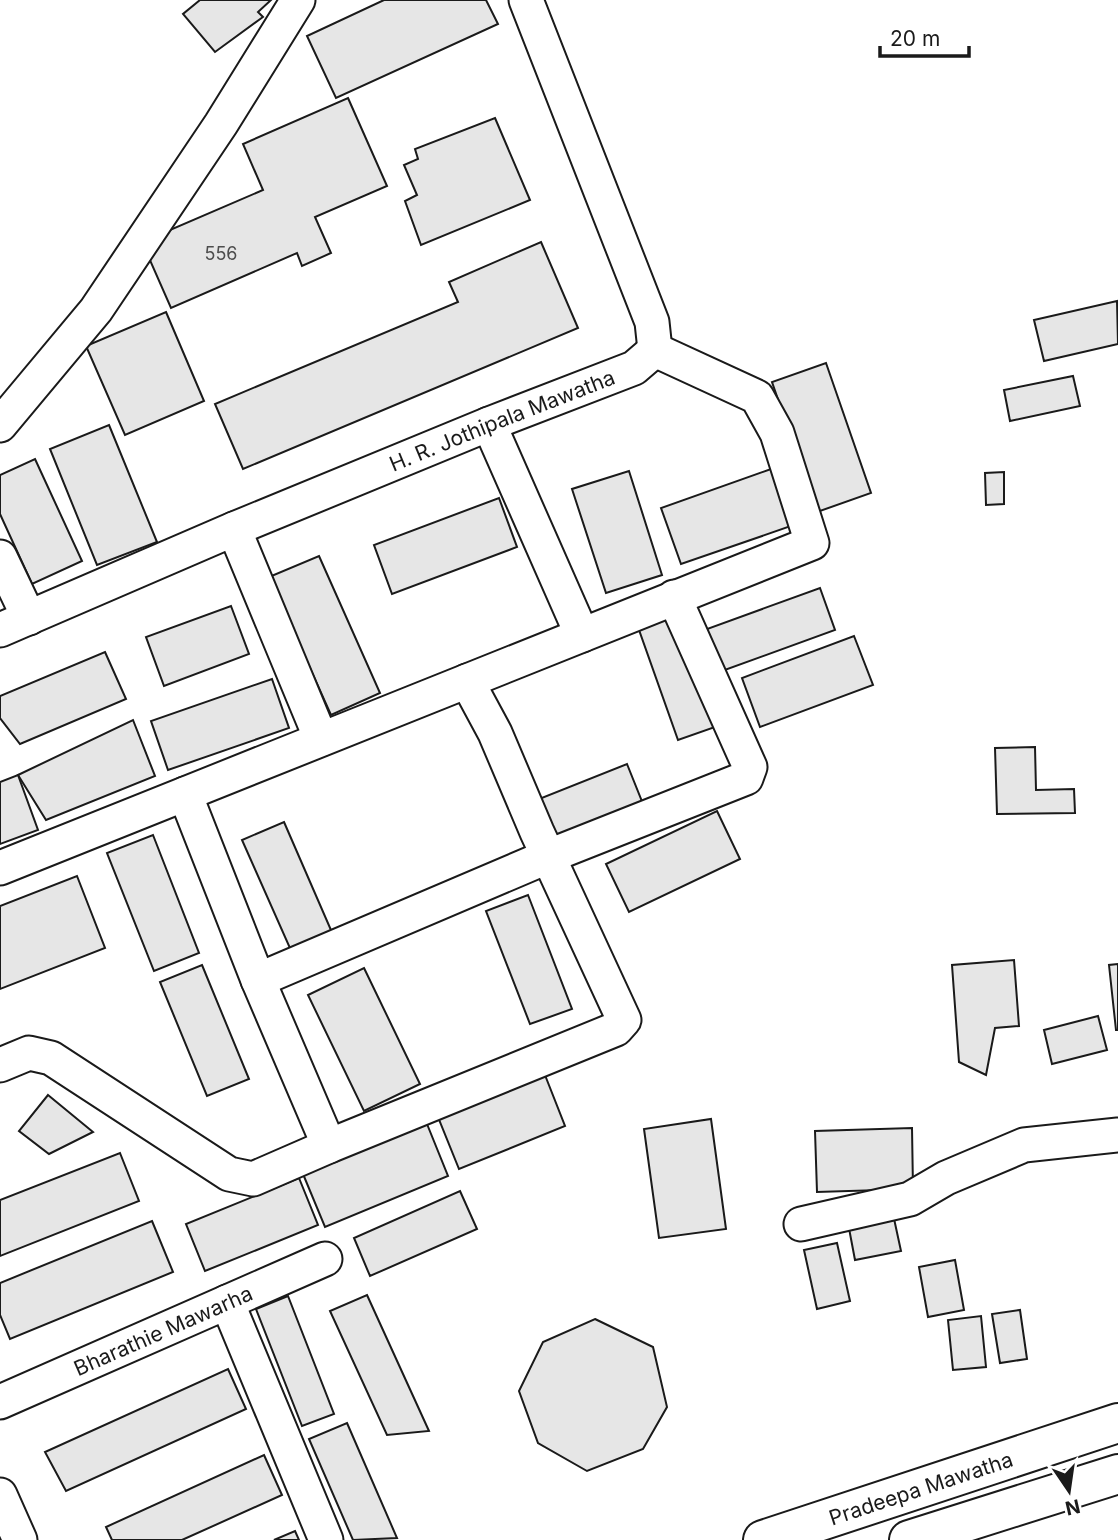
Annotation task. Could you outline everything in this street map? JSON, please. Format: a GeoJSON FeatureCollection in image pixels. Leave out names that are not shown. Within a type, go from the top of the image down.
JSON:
{"type":"FeatureCollection","features":[{"type":"Feature","properties":{"kind":"highway","name":"Pradeepa Mawatha"},"geometry":{"type":"LineString","coordinates":[[763,1540],[1118,1423]]}},
{"type":"Feature","properties":{"kind":"highway"},"geometry":{"type":"LineString","coordinates":[[909,1540],[1118,1474]]}},
{"type":"Feature","properties":{"kind":"street"},"geometry":{"type":"LineString","coordinates":[[0,425],[96,310],[221,124],[298,0]]}},
{"type":"Feature","properties":{"kind":"street"},"geometry":{"type":"LineString","coordinates":[[0,868],[813,543],[777,433],[757,397],[655,350],[652,322],[526,0]]}},
{"type":"Feature","properties":{"kind":"street","name":"H. R. Jothipala Mawatha"},"geometry":{"type":"LineString","coordinates":[[14,624],[234,529],[489,424],[634,368],[655,350]]}},
{"type":"Feature","properties":{"kind":"street"},"geometry":{"type":"LineString","coordinates":[[489,424],[582,635]]}},
{"type":"Feature","properties":{"kind":"street"},"geometry":{"type":"LineString","coordinates":[[234,529],[321,739]]}},
{"type":"Feature","properties":{"kind":"street"},"geometry":{"type":"LineString","coordinates":[[0,557],[14,624]]}},
{"type":"Feature","properties":{"kind":"street"},"geometry":{"type":"LineString","coordinates":[[258,981],[549,856],[746,778],[750,767],[674,597]]}},
{"type":"Feature","properties":{"kind":"street"},"geometry":{"type":"LineString","coordinates":[[0,1065],[29,1053],[51,1058],[229,1174],[253,1179],[616,1029],[624,1020],[495,733],[467,681]]}},
{"type":"Feature","properties":{"kind":"street"},"geometry":{"type":"LineString","coordinates":[[185,794],[258,981],[329,1146]]}},
{"type":"Feature","properties":{"kind":"street"},"geometry":{"type":"LineString","coordinates":[[801,1224],[910,1199],[946,1178],[1024,1145],[1118,1135]]}},
{"type":"Feature","properties":{"kind":"street","name":"Bharathie Mawarha"},"geometry":{"type":"LineString","coordinates":[[0,1402],[325,1259]]}},
{"type":"Feature","properties":{"kind":"street"},"geometry":{"type":"LineString","coordinates":[[227,1302],[327,1540]]}},
{"type":"Feature","properties":{"kind":"street"},"geometry":{"type":"LineString","coordinates":[[0,1495],[20,1540]]}},
{"type":"Feature","properties":{"kind":"building"},"geometry":{"type":"Polygon","coordinates":[[[200,0],[271,0],[258,12],[263,17],[215,52],[183,14],[200,0]]]}},
{"type":"Feature","properties":{"kind":"building"},"geometry":{"type":"Polygon","coordinates":[[[384,0],[486,0],[498,24],[336,98],[307,36],[384,0]]]}},
{"type":"Feature","properties":{"kind":"building"},"geometry":{"type":"Polygon","coordinates":[[[348,98],[387,186],[315,217],[331,253],[302,266],[297,253],[171,308],[142,242],[263,190],[243,144],[348,98]]]}},
{"type":"Feature","properties":{"kind":"building"},"geometry":{"type":"Polygon","coordinates":[[[495,118],[530,200],[421,245],[405,201],[417,195],[404,165],[418,159],[415,149],[495,118]]]}},
{"type":"Feature","properties":{"kind":"building"},"geometry":{"type":"Polygon","coordinates":[[[541,242],[578,328],[243,469],[215,404],[458,302],[449,282],[541,242]]]}},
{"type":"Feature","properties":{"kind":"building"},"geometry":{"type":"Polygon","coordinates":[[[1117,301],[1118,344],[1044,361],[1034,320],[1117,301]]]}},
{"type":"Feature","properties":{"kind":"building"},"geometry":{"type":"Polygon","coordinates":[[[166,312],[204,401],[125,435],[86,346],[166,312]]]}},
{"type":"Feature","properties":{"kind":"building"},"geometry":{"type":"Polygon","coordinates":[[[826,363],[871,493],[817,512],[772,382],[826,363]]]}},
{"type":"Feature","properties":{"kind":"building"},"geometry":{"type":"Polygon","coordinates":[[[1073,376],[1080,406],[1010,421],[1004,390],[1073,376]]]}},
{"type":"Feature","properties":{"kind":"building"},"geometry":{"type":"Polygon","coordinates":[[[109,425],[157,542],[97,565],[50,449],[109,425]]]}},
{"type":"Feature","properties":{"kind":"building"},"geometry":{"type":"Polygon","coordinates":[[[35,459],[82,561],[32,584],[0,514],[0,475],[35,459]]]}},
{"type":"Feature","properties":{"kind":"building"},"geometry":{"type":"Polygon","coordinates":[[[771,469],[791,526],[681,564],[661,508],[771,469]]]}},
{"type":"Feature","properties":{"kind":"building"},"geometry":{"type":"Polygon","coordinates":[[[629,471],[662,575],[606,593],[572,489],[629,471]]]}},
{"type":"Feature","properties":{"kind":"building"},"geometry":{"type":"Polygon","coordinates":[[[1004,472],[1004,504],[986,505],[985,473],[1004,472]]]}},
{"type":"Feature","properties":{"kind":"building"},"geometry":{"type":"Polygon","coordinates":[[[499,498],[517,547],[392,594],[374,545],[499,498]]]}},
{"type":"Feature","properties":{"kind":"building"},"geometry":{"type":"Polygon","coordinates":[[[319,556],[380,693],[331,715],[269,577],[319,556]]]}},
{"type":"Feature","properties":{"kind":"building"},"geometry":{"type":"Polygon","coordinates":[[[820,588],[835,630],[722,671],[707,629],[820,588]]]}},
{"type":"Feature","properties":{"kind":"building"},"geometry":{"type":"Polygon","coordinates":[[[231,606],[249,654],[164,686],[146,637],[231,606]]]}},
{"type":"Feature","properties":{"kind":"building"},"geometry":{"type":"Polygon","coordinates":[[[678,613],[718,726],[678,740],[638,627],[678,613]]]}},
{"type":"Feature","properties":{"kind":"building"},"geometry":{"type":"Polygon","coordinates":[[[854,636],[873,685],[760,727],[742,678],[854,636]]]}},
{"type":"Feature","properties":{"kind":"building"},"geometry":{"type":"Polygon","coordinates":[[[105,652],[126,699],[20,744],[0,718],[0,696],[105,652]]]}},
{"type":"Feature","properties":{"kind":"building"},"geometry":{"type":"Polygon","coordinates":[[[272,679],[289,728],[168,770],[151,721],[272,679]]]}},
{"type":"Feature","properties":{"kind":"building"},"geometry":{"type":"Polygon","coordinates":[[[133,720],[155,776],[46,820],[18,775],[133,720]]]}},
{"type":"Feature","properties":{"kind":"building"},"geometry":{"type":"Polygon","coordinates":[[[1035,747],[1036,790],[1074,789],[1075,813],[997,814],[995,748],[1035,747]]]}},
{"type":"Feature","properties":{"kind":"building"},"geometry":{"type":"Polygon","coordinates":[[[627,764],[645,809],[546,847],[529,803],[627,764]]]}},
{"type":"Feature","properties":{"kind":"building"},"geometry":{"type":"Polygon","coordinates":[[[18,775],[38,830],[0,844],[0,782],[18,775]]]}},
{"type":"Feature","properties":{"kind":"building"},"geometry":{"type":"Polygon","coordinates":[[[717,811],[740,859],[629,912],[606,864],[717,811]]]}},
{"type":"Feature","properties":{"kind":"building"},"geometry":{"type":"Polygon","coordinates":[[[284,822],[334,937],[293,955],[242,840],[284,822]]]}},
{"type":"Feature","properties":{"kind":"building"},"geometry":{"type":"Polygon","coordinates":[[[153,835],[199,953],[154,971],[107,853],[153,835]]]}},
{"type":"Feature","properties":{"kind":"building"},"geometry":{"type":"Polygon","coordinates":[[[77,876],[105,948],[0,989],[0,906],[77,876]]]}},
{"type":"Feature","properties":{"kind":"building"},"geometry":{"type":"Polygon","coordinates":[[[528,895],[572,1009],[530,1024],[486,911],[528,895]]]}},
{"type":"Feature","properties":{"kind":"building"},"geometry":{"type":"Polygon","coordinates":[[[1014,960],[1019,1026],[995,1028],[986,1075],[959,1062],[952,965],[1014,960]]]}},
{"type":"Feature","properties":{"kind":"building"},"geometry":{"type":"Polygon","coordinates":[[[1118,964],[1118,1030],[1116,1030],[1109,965],[1118,964]]]}},
{"type":"Feature","properties":{"kind":"building"},"geometry":{"type":"Polygon","coordinates":[[[202,965],[249,1079],[207,1096],[160,982],[202,965]]]}},
{"type":"Feature","properties":{"kind":"building"},"geometry":{"type":"Polygon","coordinates":[[[364,968],[420,1084],[364,1111],[308,995],[364,968]]]}},
{"type":"Feature","properties":{"kind":"building"},"geometry":{"type":"Polygon","coordinates":[[[1098,1016],[1107,1050],[1052,1064],[1044,1030],[1098,1016]]]}},
{"type":"Feature","properties":{"kind":"building"},"geometry":{"type":"Polygon","coordinates":[[[543,1070],[565,1126],[459,1169],[436,1112],[543,1070]]]}},
{"type":"Feature","properties":{"kind":"building"},"geometry":{"type":"Polygon","coordinates":[[[48,1095],[93,1132],[49,1154],[19,1131],[48,1095]]]}},
{"type":"Feature","properties":{"kind":"building"},"geometry":{"type":"Polygon","coordinates":[[[711,1119],[726,1229],[659,1238],[644,1129],[711,1119]]]}},
{"type":"Feature","properties":{"kind":"building"},"geometry":{"type":"Polygon","coordinates":[[[427,1124],[448,1176],[325,1227],[303,1174],[427,1124]]]}},
{"type":"Feature","properties":{"kind":"building"},"geometry":{"type":"Polygon","coordinates":[[[912,1128],[913,1189],[817,1192],[815,1131],[912,1128]]]}},
{"type":"Feature","properties":{"kind":"building"},"geometry":{"type":"Polygon","coordinates":[[[120,1153],[139,1201],[0,1256],[0,1200],[120,1153]]]}},
{"type":"Feature","properties":{"kind":"building"},"geometry":{"type":"Polygon","coordinates":[[[299,1178],[318,1225],[205,1271],[186,1224],[299,1178]]]}},
{"type":"Feature","properties":{"kind":"building"},"geometry":{"type":"Polygon","coordinates":[[[460,1191],[477,1229],[370,1276],[354,1238],[460,1191]]]}},
{"type":"Feature","properties":{"kind":"building"},"geometry":{"type":"Polygon","coordinates":[[[893,1214],[901,1251],[855,1260],[848,1223],[893,1214]]]}},
{"type":"Feature","properties":{"kind":"building"},"geometry":{"type":"Polygon","coordinates":[[[152,1221],[173,1272],[10,1339],[0,1315],[0,1283],[152,1221]]]}},
{"type":"Feature","properties":{"kind":"building"},"geometry":{"type":"Polygon","coordinates":[[[837,1243],[850,1301],[817,1309],[804,1250],[837,1243]]]}},
{"type":"Feature","properties":{"kind":"building"},"geometry":{"type":"Polygon","coordinates":[[[955,1260],[964,1310],[928,1317],[919,1267],[955,1260]]]}},
{"type":"Feature","properties":{"kind":"building"},"geometry":{"type":"Polygon","coordinates":[[[367,1295],[429,1431],[387,1435],[330,1311],[367,1295]]]}},
{"type":"Feature","properties":{"kind":"building"},"geometry":{"type":"Polygon","coordinates":[[[288,1296],[334,1414],[302,1426],[256,1309],[288,1296]]]}},
{"type":"Feature","properties":{"kind":"building"},"geometry":{"type":"Polygon","coordinates":[[[1020,1310],[1027,1359],[1000,1363],[992,1314],[1020,1310]]]}},
{"type":"Feature","properties":{"kind":"building"},"geometry":{"type":"Polygon","coordinates":[[[981,1316],[986,1367],[953,1370],[948,1320],[981,1316]]]}},
{"type":"Feature","properties":{"kind":"building"},"geometry":{"type":"Polygon","coordinates":[[[595,1319],[653,1347],[667,1407],[643,1449],[587,1471],[538,1443],[519,1391],[543,1342],[595,1319]]]}},
{"type":"Feature","properties":{"kind":"building"},"geometry":{"type":"Polygon","coordinates":[[[228,1369],[246,1409],[66,1491],[45,1452],[228,1369]]]}},
{"type":"Feature","properties":{"kind":"building"},"geometry":{"type":"Polygon","coordinates":[[[347,1423],[397,1538],[353,1540],[309,1439],[347,1423]]]}},
{"type":"Feature","properties":{"kind":"building"},"geometry":{"type":"Polygon","coordinates":[[[264,1455],[282,1495],[182,1540],[112,1540],[106,1527],[264,1455]]]}},
{"type":"Feature","properties":{"kind":"building"},"geometry":{"type":"Polygon","coordinates":[[[295,1531],[299,1540],[274,1540],[295,1531]]]}}]}
